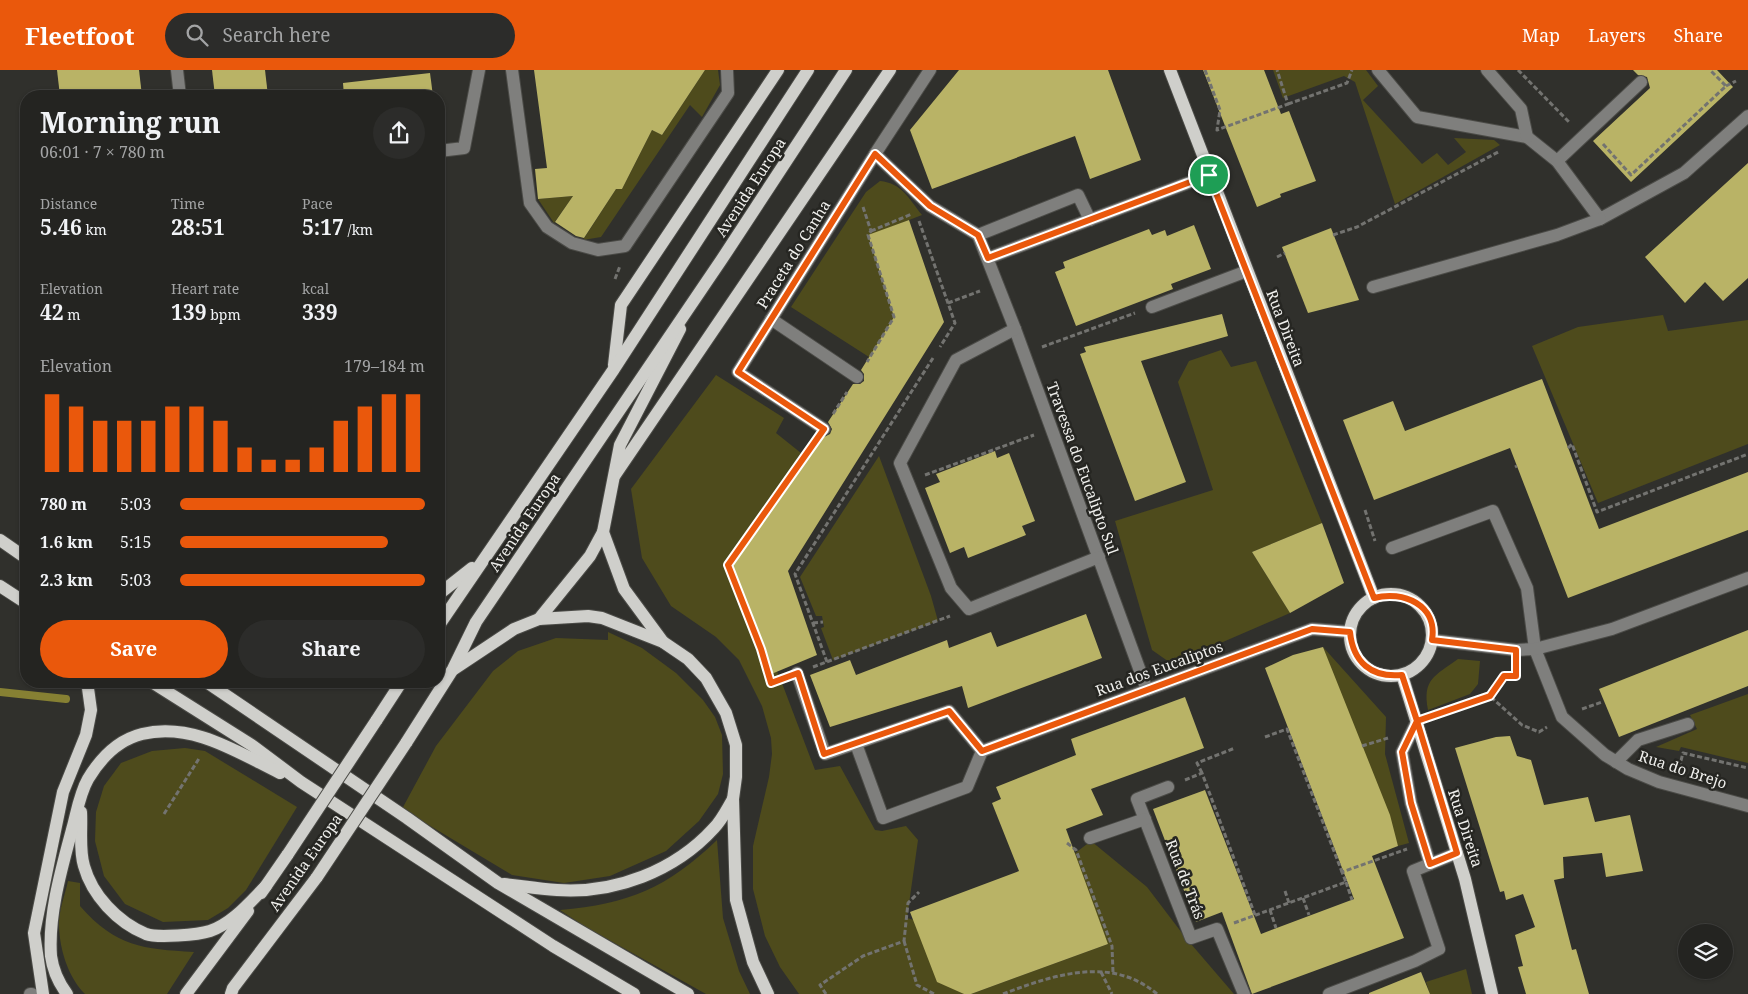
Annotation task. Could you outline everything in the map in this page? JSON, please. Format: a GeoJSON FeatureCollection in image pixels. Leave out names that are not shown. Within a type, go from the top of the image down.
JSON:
{"type":"FeatureCollection","features":[{"type":"Feature","properties":{"kind":"main road"},"geometry":{"type":"LineString","coordinates":[[614,370],[621,304],[778,70]]}},
{"type":"Feature","properties":{"kind":"main road","name":"Avenida Europa"},"geometry":{"type":"LineString","coordinates":[[445,616],[614,370],[808,70]]}},
{"type":"Feature","properties":{"kind":"main road","name":"Avenida Europa"},"geometry":{"type":"LineString","coordinates":[[445,681],[476,622],[846,70]]}},
{"type":"Feature","properties":{"kind":"main road"},"geometry":{"type":"LineString","coordinates":[[615,474],[890,70]]}},
{"type":"Feature","properties":{"kind":"main road","name":"Rua Direita"},"geometry":{"type":"LineString","coordinates":[[1170,70],[1374,598]]}},
{"type":"Feature","properties":{"kind":"main road"},"geometry":{"type":"LineString","coordinates":[[539,619],[590,556],[603,532],[620,445],[674,344],[697,293]]}},
{"type":"Feature","properties":{"kind":"main road"},"geometry":{"type":"LineString","coordinates":[[603,532],[624,589],[664,642]]}},
{"type":"Feature","properties":{"kind":"main road"},"geometry":{"type":"LineString","coordinates":[[0,540],[20,554]]}},
{"type":"Feature","properties":{"kind":"main road"},"geometry":{"type":"LineString","coordinates":[[445,589],[482,560]]}},
{"type":"Feature","properties":{"kind":"main road"},"geometry":{"type":"LineString","coordinates":[[0,586],[20,599]]}},
{"type":"Feature","properties":{"kind":"main road"},"geometry":{"type":"LineString","coordinates":[[1388,594],[1401,596],[1414,601],[1424,610],[1430,622],[1432,640],[1424,660],[1414,670],[1402,675],[1389,676],[1376,673],[1365,667],[1354,651],[1350,632],[1357,612],[1374,598],[1388,594]]}},
{"type":"Feature","properties":{"kind":"main road"},"geometry":{"type":"LineString","coordinates":[[453,669],[514,629],[539,619],[602,618],[664,642],[688,659],[706,678],[726,713],[736,746],[736,777],[733,800],[736,900],[753,962],[768,994]]}},
{"type":"Feature","properties":{"kind":"main road","name":"Rua Direita"},"geometry":{"type":"LineString","coordinates":[[1402,675],[1466,879],[1492,994]]}},
{"type":"Feature","properties":{"kind":"main road"},"geometry":{"type":"LineString","coordinates":[[43,994],[34,933],[63,792],[86,735],[91,710],[89,688]]}},
{"type":"Feature","properties":{"kind":"main road"},"geometry":{"type":"LineString","coordinates":[[161,688],[253,746],[301,782],[545,941],[634,994]]}},
{"type":"Feature","properties":{"kind":"main road"},"geometry":{"type":"LineString","coordinates":[[215,688],[407,818],[498,883],[688,994]]}},
{"type":"Feature","properties":{"kind":"main road","name":"Avenida Europa"},"geometry":{"type":"LineString","coordinates":[[186,994],[266,886],[397,688]]}},
{"type":"Feature","properties":{"kind":"main road","name":"Avenida Europa"},"geometry":{"type":"LineString","coordinates":[[232,994],[233,988],[317,877],[441,688]]}},
{"type":"Feature","properties":{"kind":"main road"},"geometry":{"type":"LineString","coordinates":[[67,994],[57,980],[52,959],[51,941],[64,861],[80,800],[87,781],[102,759],[119,745],[141,734],[169,731],[194,734],[211,740],[301,782]]}},
{"type":"Feature","properties":{"kind":"main road"},"geometry":{"type":"LineString","coordinates":[[80,800],[84,864],[94,890],[121,920],[148,935],[186,934],[210,930],[240,913],[266,886]]}},
{"type":"Feature","properties":{"kind":"main road"},"geometry":{"type":"LineString","coordinates":[[498,883],[559,890],[611,887],[655,873],[692,849],[716,828],[733,800]]}},
{"type":"Feature","properties":{"kind":"street"},"geometry":{"type":"LineString","coordinates":[[177,70],[179,90]]}},
{"type":"Feature","properties":{"kind":"street"},"geometry":{"type":"LineString","coordinates":[[445,150],[464,148],[479,70]]}},
{"type":"Feature","properties":{"kind":"street"},"geometry":{"type":"LineString","coordinates":[[512,70],[530,203],[547,228],[572,243],[598,250],[624,246],[728,93],[726,70]]}},
{"type":"Feature","properties":{"kind":"street","name":"Praceta do Canha"},"geometry":{"type":"LineString","coordinates":[[824,429],[738,372],[930,70]]}},
{"type":"Feature","properties":{"kind":"street"},"geometry":{"type":"LineString","coordinates":[[1378,70],[1417,116],[1527,137],[1557,160],[1600,219]]}},
{"type":"Feature","properties":{"kind":"street"},"geometry":{"type":"LineString","coordinates":[[1488,70],[1521,109],[1527,137]]}},
{"type":"Feature","properties":{"kind":"street"},"geometry":{"type":"LineString","coordinates":[[1557,160],[1590,137],[1641,82]]}},
{"type":"Feature","properties":{"kind":"street"},"geometry":{"type":"LineString","coordinates":[[1373,287],[1557,235],[1600,219],[1684,173],[1748,116]]}},
{"type":"Feature","properties":{"kind":"street"},"geometry":{"type":"LineString","coordinates":[[875,154],[930,206],[978,235],[1078,195],[1090,220]]}},
{"type":"Feature","properties":{"kind":"street"},"geometry":{"type":"LineString","coordinates":[[988,258],[1209,175]]}},
{"type":"Feature","properties":{"kind":"street","name":"Travessa do Eucalipto Sul"},"geometry":{"type":"LineString","coordinates":[[978,235],[1015,329],[1147,690]]}},
{"type":"Feature","properties":{"kind":"street"},"geometry":{"type":"LineString","coordinates":[[1152,307],[1247,272]]}},
{"type":"Feature","properties":{"kind":"street"},"geometry":{"type":"LineString","coordinates":[[771,319],[857,376]]}},
{"type":"Feature","properties":{"kind":"street"},"geometry":{"type":"LineString","coordinates":[[1015,329],[956,360],[900,463],[951,588],[969,609],[1099,557]]}},
{"type":"Feature","properties":{"kind":"street","name":"Rua do Brejo"},"geometry":{"type":"LineString","coordinates":[[1392,548],[1493,510],[1527,588],[1535,649],[1562,716],[1605,756],[1616,762],[1659,782],[1748,806]]}},
{"type":"Feature","properties":{"kind":"street"},"geometry":{"type":"LineString","coordinates":[[1432,640],[1516,650],[1535,649],[1612,630],[1748,578]]}},
{"type":"Feature","properties":{"kind":"street","name":"Rua dos Eucaliptos"},"geometry":{"type":"LineString","coordinates":[[982,751],[1312,629],[1350,632]]}},
{"type":"Feature","properties":{"kind":"street"},"geometry":{"type":"LineString","coordinates":[[798,673],[824,754],[949,711],[982,751],[967,787],[883,818],[856,744]]}},
{"type":"Feature","properties":{"kind":"street"},"geometry":{"type":"LineString","coordinates":[[1417,721],[1402,752],[1411,803],[1430,864]]}},
{"type":"Feature","properties":{"kind":"street"},"geometry":{"type":"LineString","coordinates":[[1616,762],[1638,740],[1688,724]]}},
{"type":"Feature","properties":{"kind":"street","name":"Rua de Trás"},"geometry":{"type":"LineString","coordinates":[[1168,787],[1137,799],[1192,938],[1217,929],[1244,994]]}},
{"type":"Feature","properties":{"kind":"street"},"geometry":{"type":"LineString","coordinates":[[1090,838],[1145,819]]}},
{"type":"Feature","properties":{"kind":"street"},"geometry":{"type":"LineString","coordinates":[[1338,992],[1415,962],[1439,948],[1413,871],[1457,853]]}},
{"type":"Feature","properties":{"kind":"path"},"geometry":{"type":"LineString","coordinates":[[1205,70],[1220,110],[1217,130],[1347,84],[1352,70]]}},
{"type":"Feature","properties":{"kind":"path"},"geometry":{"type":"LineString","coordinates":[[1277,70],[1288,104]]}},
{"type":"Feature","properties":{"kind":"path"},"geometry":{"type":"LineString","coordinates":[[1518,70],[1631,175],[1726,86],[1736,80]]}},
{"type":"Feature","properties":{"kind":"path"},"geometry":{"type":"LineString","coordinates":[[1710,70],[1726,86]]}},
{"type":"Feature","properties":{"kind":"path"},"geometry":{"type":"LineString","coordinates":[[1333,235],[1357,227],[1527,137]]}},
{"type":"Feature","properties":{"kind":"path"},"geometry":{"type":"LineString","coordinates":[[856,184],[871,231]]}},
{"type":"Feature","properties":{"kind":"path"},"geometry":{"type":"LineString","coordinates":[[939,348],[955,323],[916,212],[871,231],[868,236],[894,317],[824,429],[728,565],[761,649],[771,683],[969,609]]}},
{"type":"Feature","properties":{"kind":"path"},"geometry":{"type":"LineString","coordinates":[[1277,257],[1285,254]]}},
{"type":"Feature","properties":{"kind":"path"},"geometry":{"type":"LineString","coordinates":[[948,303],[998,284]]}},
{"type":"Feature","properties":{"kind":"path"},"geometry":{"type":"LineString","coordinates":[[1024,354],[1152,307]]}},
{"type":"Feature","properties":{"kind":"path"},"geometry":{"type":"LineString","coordinates":[[827,662],[795,574],[934,357]]}},
{"type":"Feature","properties":{"kind":"path"},"geometry":{"type":"LineString","coordinates":[[907,481],[1051,429]]}},
{"type":"Feature","properties":{"kind":"path"},"geometry":{"type":"LineString","coordinates":[[1568,448],[1572,444],[1597,512],[1748,454]]}},
{"type":"Feature","properties":{"kind":"path"},"geometry":{"type":"LineString","coordinates":[[1365,510],[1378,552],[1392,548]]}},
{"type":"Feature","properties":{"kind":"path"},"geometry":{"type":"LineString","coordinates":[[813,623],[823,622]]}},
{"type":"Feature","properties":{"kind":"path"},"geometry":{"type":"LineString","coordinates":[[1417,721],[1490,696],[1504,676],[1516,676],[1516,650]]}},
{"type":"Feature","properties":{"kind":"path"},"geometry":{"type":"LineString","coordinates":[[1490,696],[1522,725],[1538,732],[1562,716]]}},
{"type":"Feature","properties":{"kind":"path"},"geometry":{"type":"LineString","coordinates":[[1265,737],[1286,729],[1352,900]]}},
{"type":"Feature","properties":{"kind":"path"},"geometry":{"type":"LineString","coordinates":[[164,814],[211,740]]}},
{"type":"Feature","properties":{"kind":"path"},"geometry":{"type":"LineString","coordinates":[[1235,748],[1197,763],[1255,916]]}},
{"type":"Feature","properties":{"kind":"path"},"geometry":{"type":"LineString","coordinates":[[1677,773],[1683,753],[1748,768]]}},
{"type":"Feature","properties":{"kind":"path"},"geometry":{"type":"LineString","coordinates":[[1192,777],[1202,774]]}},
{"type":"Feature","properties":{"kind":"path"},"geometry":{"type":"LineString","coordinates":[[1067,843],[1076,850],[1112,946],[1113,972]]}},
{"type":"Feature","properties":{"kind":"path"},"geometry":{"type":"LineString","coordinates":[[1342,872],[1423,843]]}},
{"type":"Feature","properties":{"kind":"path"},"geometry":{"type":"LineString","coordinates":[[1217,929],[1346,882]]}},
{"type":"Feature","properties":{"kind":"path"},"geometry":{"type":"LineString","coordinates":[[1285,891],[1289,903]]}},
{"type":"Feature","properties":{"kind":"path"},"geometry":{"type":"LineString","coordinates":[[919,892],[908,903],[904,940],[917,985],[934,994]]}},
{"type":"Feature","properties":{"kind":"path"},"geometry":{"type":"LineString","coordinates":[[1303,898],[1310,916]]}},
{"type":"Feature","properties":{"kind":"path"},"geometry":{"type":"LineString","coordinates":[[1270,910],[1276,928]]}},
{"type":"Feature","properties":{"kind":"path"},"geometry":{"type":"LineString","coordinates":[[826,994],[820,985],[864,956],[904,940]]}},
{"type":"Feature","properties":{"kind":"path"},"geometry":{"type":"LineString","coordinates":[[1003,994],[1074,972],[1113,972],[1143,982],[1156,994]]}},
{"type":"Feature","properties":{"kind":"path"},"geometry":{"type":"LineString","coordinates":[[1101,972],[1112,994]]}},
{"type":"Feature","properties":{"kind":"shaded area"},"geometry":{"type":"Polygon","coordinates":[[[705,70],[718,70],[720,85],[702,117],[690,105],[601,237],[583,240],[616,189],[622,189],[652,130],[662,135],[705,70]]]}},
{"type":"Feature","properties":{"kind":"shaded area"},"geometry":{"type":"Polygon","coordinates":[[[1273,70],[1366,70],[1378,86],[1363,100],[1422,164],[1437,153],[1448,165],[1466,152],[1454,138],[1494,140],[1500,145],[1395,204],[1355,82],[1344,76],[1283,98],[1273,70]]]}},
{"type":"Feature","properties":{"kind":"shaded area"},"geometry":{"type":"Polygon","coordinates":[[[880,181],[888,182],[900,188],[922,215],[868,236],[894,317],[869,357],[791,307],[866,192],[880,181]]]}},
{"type":"Feature","properties":{"kind":"shaded area"},"geometry":{"type":"Polygon","coordinates":[[[573,196],[554,223],[538,199],[573,196]]]}},
{"type":"Feature","properties":{"kind":"shaded area"},"geometry":{"type":"Polygon","coordinates":[[[1663,315],[1668,331],[1748,320],[1748,444],[1598,503],[1532,346],[1578,327],[1663,315]]]}},
{"type":"Feature","properties":{"kind":"shaded area"},"geometry":{"type":"Polygon","coordinates":[[[1221,350],[1231,367],[1256,361],[1322,523],[1252,552],[1290,613],[1172,664],[1152,650],[1115,521],[1213,490],[1178,382],[1189,361],[1221,350]]]}},
{"type":"Feature","properties":{"kind":"shaded area"},"geometry":{"type":"Polygon","coordinates":[[[716,375],[784,418],[776,433],[801,453],[728,565],[780,678],[815,770],[840,766],[875,830],[882,831],[906,826],[918,840],[907,918],[914,920],[964,994],[799,994],[780,967],[765,936],[753,889],[753,846],[769,777],[772,754],[771,738],[762,706],[739,660],[716,637],[671,606],[642,558],[631,489],[716,375]]]}},
{"type":"Feature","properties":{"kind":"shaded area"},"geometry":{"type":"Polygon","coordinates":[[[879,456],[931,596],[938,621],[833,660],[821,628],[824,627],[822,616],[816,616],[800,577],[879,456]]]}},
{"type":"Feature","properties":{"kind":"shaded area"},"geometry":{"type":"Polygon","coordinates":[[[608,632],[642,648],[676,673],[703,700],[715,717],[722,735],[723,774],[718,794],[699,821],[666,851],[610,876],[564,883],[512,875],[402,809],[436,746],[493,671],[518,651],[556,638],[608,640],[608,632]]]}},
{"type":"Feature","properties":{"kind":"shaded area"},"geometry":{"type":"Polygon","coordinates":[[[1323,647],[1386,717],[1385,754],[1409,843],[1398,846],[1323,647]]]}},
{"type":"Feature","properties":{"kind":"shaded area"},"geometry":{"type":"Polygon","coordinates":[[[1458,659],[1480,661],[1478,684],[1470,694],[1428,710],[1427,691],[1432,679],[1458,659]]]}},
{"type":"Feature","properties":{"kind":"shaded area"},"geometry":{"type":"Polygon","coordinates":[[[1748,694],[1748,763],[1681,747],[1679,751],[1656,747],[1697,729],[1690,715],[1748,694]]]}},
{"type":"Feature","properties":{"kind":"shaded area"},"geometry":{"type":"Polygon","coordinates":[[[185,748],[205,751],[297,807],[246,890],[228,908],[208,920],[163,922],[125,904],[104,876],[95,841],[96,812],[104,786],[121,763],[152,751],[185,748]]]}},
{"type":"Feature","properties":{"kind":"shaded area"},"geometry":{"type":"Polygon","coordinates":[[[717,840],[723,918],[739,971],[750,994],[706,994],[584,926],[560,910],[607,903],[646,891],[664,882],[681,870],[699,857],[717,840]]]}},
{"type":"Feature","properties":{"kind":"shaded area"},"geometry":{"type":"Polygon","coordinates":[[[1091,841],[1147,887],[1185,937],[1234,994],[971,994],[1108,944],[1074,854],[1091,841]]]}},
{"type":"Feature","properties":{"kind":"shaded area"},"geometry":{"type":"Polygon","coordinates":[[[68,881],[80,883],[80,906],[93,920],[118,938],[145,947],[194,952],[167,994],[85,994],[74,980],[66,963],[60,936],[60,915],[68,881]]]}},
{"type":"Feature","properties":{"kind":"shaded area"},"geometry":{"type":"Polygon","coordinates":[[[1466,969],[1472,994],[1430,994],[1426,982],[1466,969]]]}},
{"type":"Feature","properties":{"kind":"building"},"geometry":{"type":"Polygon","coordinates":[[[57,70],[139,70],[141,90],[59,90],[57,70]]]}},
{"type":"Feature","properties":{"kind":"building"},"geometry":{"type":"Polygon","coordinates":[[[212,70],[265,70],[267,90],[214,90],[212,70]]]}},
{"type":"Feature","properties":{"kind":"building"},"geometry":{"type":"Polygon","coordinates":[[[534,70],[705,70],[662,135],[652,130],[622,189],[616,189],[584,238],[576,236],[555,222],[573,196],[538,199],[535,169],[547,168],[534,70]]]}},
{"type":"Feature","properties":{"kind":"building"},"geometry":{"type":"Polygon","coordinates":[[[959,70],[1108,70],[1141,160],[1090,179],[1075,136],[932,189],[910,130],[959,70]]]}},
{"type":"Feature","properties":{"kind":"building"},"geometry":{"type":"Polygon","coordinates":[[[1203,70],[1264,70],[1281,114],[1289,111],[1316,181],[1280,194],[1281,197],[1257,207],[1203,70]]]}},
{"type":"Feature","properties":{"kind":"building"},"geometry":{"type":"Polygon","coordinates":[[[1633,70],[1717,70],[1733,87],[1631,182],[1593,141],[1650,88],[1647,77],[1638,75],[1633,70]]]}},
{"type":"Feature","properties":{"kind":"building"},"geometry":{"type":"Polygon","coordinates":[[[430,73],[432,90],[344,90],[343,83],[430,73]]]}},
{"type":"Feature","properties":{"kind":"building"},"geometry":{"type":"Polygon","coordinates":[[[1748,163],[1748,278],[1723,301],[1705,282],[1685,303],[1645,257],[1748,163]]]}},
{"type":"Feature","properties":{"kind":"building"},"geometry":{"type":"Polygon","coordinates":[[[909,220],[944,322],[788,571],[817,655],[769,675],[728,565],[820,436],[824,437],[830,434],[832,429],[828,422],[853,384],[860,384],[864,381],[864,374],[861,370],[894,317],[868,235],[909,220]]]}},
{"type":"Feature","properties":{"kind":"building"},"geometry":{"type":"Polygon","coordinates":[[[1194,225],[1211,269],[1171,284],[1173,289],[1076,326],[1055,272],[1065,268],[1063,262],[1149,229],[1152,235],[1165,230],[1167,236],[1194,225]]]}},
{"type":"Feature","properties":{"kind":"building"},"geometry":{"type":"Polygon","coordinates":[[[1331,228],[1359,300],[1308,313],[1282,247],[1331,228]]]}},
{"type":"Feature","properties":{"kind":"building"},"geometry":{"type":"Polygon","coordinates":[[[1222,314],[1228,336],[1141,361],[1186,482],[1135,501],[1080,354],[1086,352],[1084,347],[1222,314]]]}},
{"type":"Feature","properties":{"kind":"building"},"geometry":{"type":"Polygon","coordinates":[[[1542,379],[1599,529],[1748,472],[1748,530],[1568,598],[1510,448],[1374,500],[1343,420],[1393,401],[1405,431],[1542,379]]]}},
{"type":"Feature","properties":{"kind":"building"},"geometry":{"type":"Polygon","coordinates":[[[995,451],[997,458],[1009,453],[1035,521],[1022,526],[1026,535],[968,558],[964,547],[950,553],[925,488],[940,482],[936,474],[995,451]]]}},
{"type":"Feature","properties":{"kind":"building"},"geometry":{"type":"Polygon","coordinates":[[[1322,523],[1344,583],[1290,613],[1252,552],[1322,523]]]}},
{"type":"Feature","properties":{"kind":"building"},"geometry":{"type":"Polygon","coordinates":[[[1086,614],[1102,658],[968,708],[962,686],[830,727],[810,675],[850,660],[856,675],[947,640],[949,648],[991,632],[997,647],[1086,614]]]}},
{"type":"Feature","properties":{"kind":"building"},"geometry":{"type":"Polygon","coordinates":[[[1748,630],[1748,686],[1619,737],[1599,689],[1748,630]]]}},
{"type":"Feature","properties":{"kind":"building"},"geometry":{"type":"Polygon","coordinates":[[[1323,647],[1390,815],[1398,846],[1372,856],[1404,938],[1252,994],[1222,912],[1196,922],[1153,809],[1205,790],[1261,934],[1354,899],[1265,668],[1293,655],[1323,647]]]}},
{"type":"Feature","properties":{"kind":"building"},"geometry":{"type":"Polygon","coordinates":[[[1185,697],[1204,748],[1091,789],[1103,815],[1066,829],[1108,944],[971,994],[964,994],[937,982],[910,912],[1019,871],[992,803],[1001,799],[996,787],[1076,755],[1071,739],[1185,697]]]}},
{"type":"Feature","properties":{"kind":"building"},"geometry":{"type":"Polygon","coordinates":[[[1510,736],[1517,756],[1531,760],[1544,805],[1588,797],[1595,822],[1630,815],[1643,871],[1606,877],[1602,853],[1563,857],[1564,878],[1554,880],[1572,950],[1576,949],[1589,994],[1526,994],[1518,967],[1523,966],[1515,935],[1535,927],[1523,894],[1506,900],[1504,891],[1500,892],[1455,748],[1496,737],[1510,736]]]}},
{"type":"Feature","properties":{"kind":"building"},"geometry":{"type":"Polygon","coordinates":[[[1421,972],[1430,994],[1369,994],[1369,993],[1421,972]]]}},
{"type":"Feature","properties":{"kind":"waterway"},"geometry":{"type":"LineString","coordinates":[[0,692],[66,699]]}},
{"type":"Feature","properties":{"kind":"route"},"geometry":{"type":"LineString","coordinates":[[1209,175],[988,258],[978,235],[930,206],[875,154],[738,372],[824,429],[807,456],[728,565],[761,649],[771,683],[798,673],[824,754],[949,711],[982,751],[1312,629],[1350,632],[1351,645],[1356,657],[1365,667],[1376,673],[1389,676],[1402,675],[1417,721],[1402,752],[1411,803],[1430,864],[1457,853],[1417,721],[1490,696],[1504,676],[1516,676],[1516,650],[1432,640],[1433,635],[1430,622],[1424,610],[1414,601],[1388,594],[1374,598],[1209,175]]}}]}
